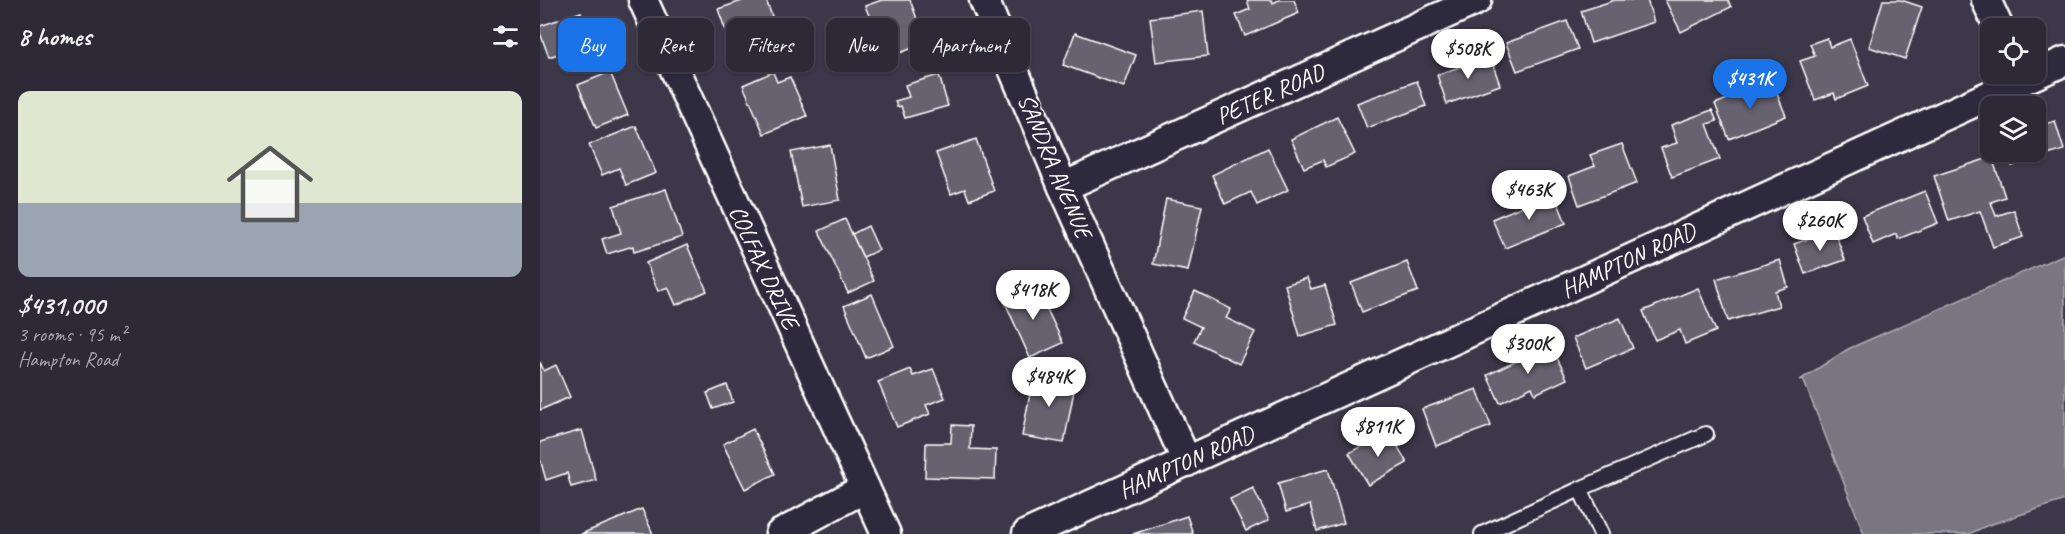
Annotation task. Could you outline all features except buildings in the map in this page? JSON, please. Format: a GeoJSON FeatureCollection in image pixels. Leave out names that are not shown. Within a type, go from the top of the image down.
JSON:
{"type":"FeatureCollection","features":[{"type":"Feature","properties":{"kind":"street","name":"COLFAX DRIVE"},"geometry":{"type":"LineString","coordinates":[[643,0],[886,534]]}},
{"type":"Feature","properties":{"kind":"street","name":"SANDRA AVENUE"},"geometry":{"type":"LineString","coordinates":[[984,0],[1063,187],[1187,462]]}},
{"type":"Feature","properties":{"kind":"street","name":"PETER ROAD"},"geometry":{"type":"LineString","coordinates":[[1063,187],[1477,0]]}},
{"type":"Feature","properties":{"kind":"street"},"geometry":{"type":"LineString","coordinates":[[1986,0],[1994,18]]}},
{"type":"Feature","properties":{"kind":"street","name":"HAMPTON ROAD"},"geometry":{"type":"LineString","coordinates":[[2046,68],[2065,61]]}},
{"type":"Feature","properties":{"kind":"street","name":"HAMPTON ROAD"},"geometry":{"type":"LineString","coordinates":[[1027,534],[2006,84]]}},
{"type":"Feature","properties":{"kind":"street"},"geometry":{"type":"LineString","coordinates":[[780,534],[865,488]]}},
{"type":"Feature","properties":{"kind":"lane"},"geometry":{"type":"LineString","coordinates":[[1482,534],[1706,434]]}},
{"type":"Feature","properties":{"kind":"lane"},"geometry":{"type":"LineString","coordinates":[[1580,489],[1601,534]]}},
{"type":"Feature","properties":{"kind":"shaded area"},"geometry":{"type":"Polygon","coordinates":[[[2065,254],[2065,500],[1986,526],[1969,534],[1864,534],[1803,379],[1800,380],[1848,349],[2065,254]]]}}]}
